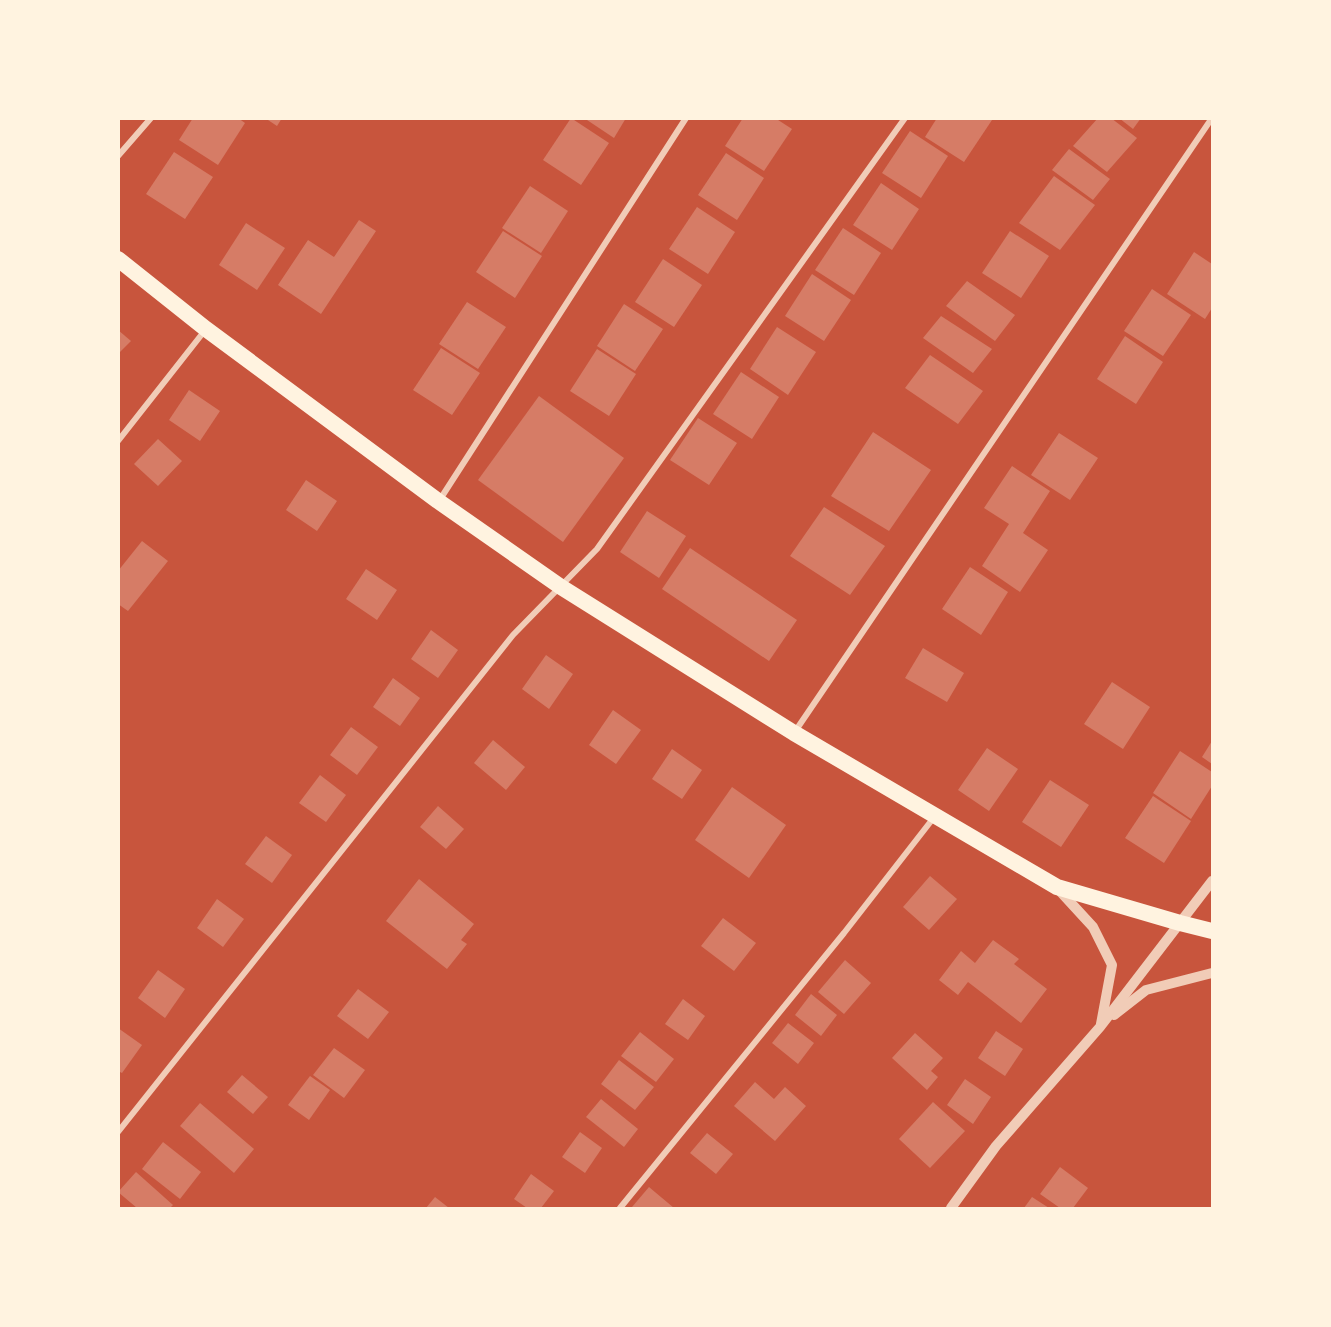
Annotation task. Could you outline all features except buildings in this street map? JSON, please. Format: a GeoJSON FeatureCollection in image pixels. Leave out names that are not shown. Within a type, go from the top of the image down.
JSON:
{"type":"FeatureCollection","features":[{"type":"Feature","properties":{"kind":"highway"},"geometry":{"type":"LineString","coordinates":[[118,259],[206,329],[438,501],[561,586],[794,733],[1057,887],[1212,931]]}},
{"type":"Feature","properties":{"kind":"street"},"geometry":{"type":"LineString","coordinates":[[118,156],[151,118]]}},
{"type":"Feature","properties":{"kind":"street"},"geometry":{"type":"LineString","coordinates":[[438,501],[686,118]]}},
{"type":"Feature","properties":{"kind":"street"},"geometry":{"type":"LineString","coordinates":[[118,1132],[513,635],[597,549],[905,118]]}},
{"type":"Feature","properties":{"kind":"street"},"geometry":{"type":"LineString","coordinates":[[794,733],[1212,118]]}},
{"type":"Feature","properties":{"kind":"street"},"geometry":{"type":"LineString","coordinates":[[118,441],[206,329]]}},
{"type":"Feature","properties":{"kind":"street"},"geometry":{"type":"LineString","coordinates":[[620,1209],[844,933],[935,816]]}},
{"type":"Feature","properties":{"kind":"street"},"geometry":{"type":"LineString","coordinates":[[951,1209],[996,1146],[1100,1027],[1212,881]]}},
{"type":"Feature","properties":{"kind":"street"},"geometry":{"type":"LineString","coordinates":[[1057,887],[1093,927],[1112,965],[1100,1027]]}},
{"type":"Feature","properties":{"kind":"street"},"geometry":{"type":"LineString","coordinates":[[1100,1027],[1146,990],[1212,973]]}}]}
